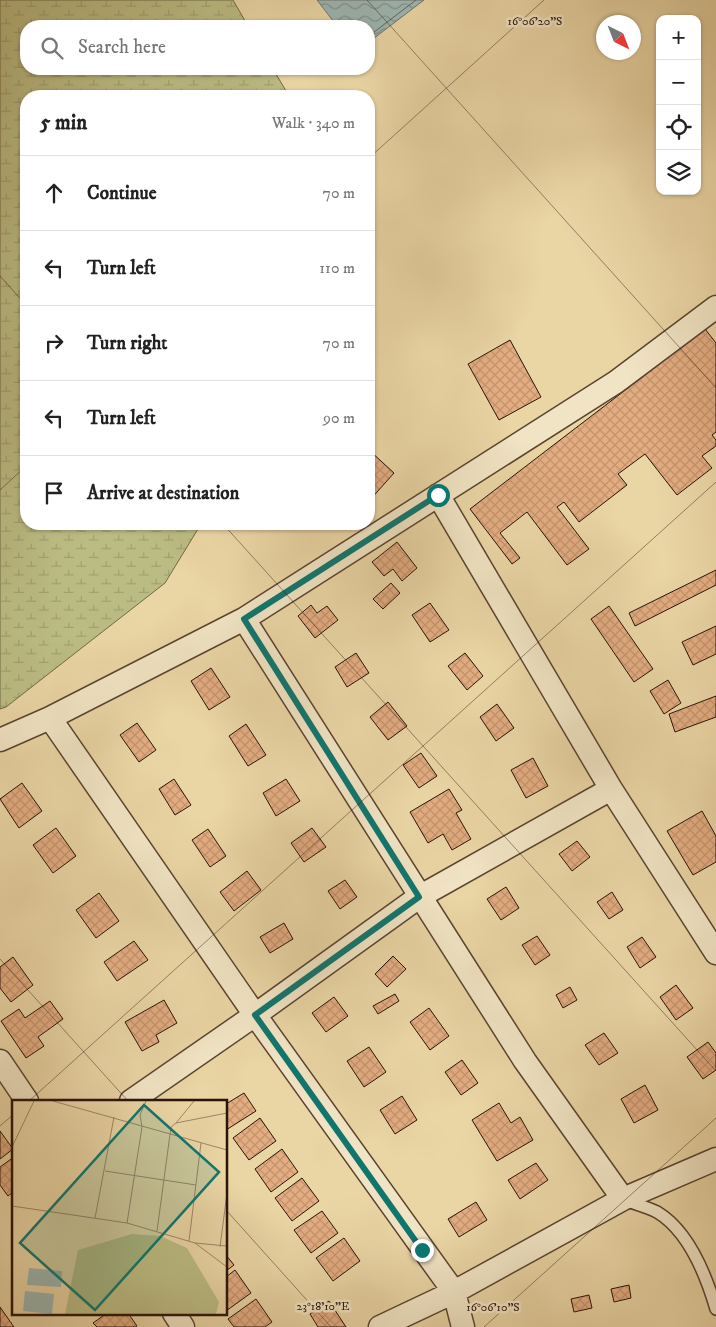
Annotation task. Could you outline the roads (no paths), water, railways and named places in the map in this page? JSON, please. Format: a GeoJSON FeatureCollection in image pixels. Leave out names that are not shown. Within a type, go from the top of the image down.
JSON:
{"type":"FeatureCollection","features":[{"type":"Feature","properties":{"kind":"street"},"geometry":{"type":"LineString","coordinates":[[0,740],[50,718],[244,619],[616,382],[716,307]]}},
{"type":"Feature","properties":{"kind":"street"},"geometry":{"type":"LineString","coordinates":[[438,495],[611,789],[716,953]]}},
{"type":"Feature","properties":{"kind":"street"},"geometry":{"type":"LineString","coordinates":[[244,619],[525,1061],[623,1199]]}},
{"type":"Feature","properties":{"kind":"street"},"geometry":{"type":"LineString","coordinates":[[50,718],[255,1015],[454,1292],[463,1327]]}},
{"type":"Feature","properties":{"kind":"street"},"geometry":{"type":"LineString","coordinates":[[132,1100],[419,897],[611,789]]}},
{"type":"Feature","properties":{"kind":"street"},"geometry":{"type":"LineString","coordinates":[[0,1062],[26,1100]]}},
{"type":"Feature","properties":{"kind":"street"},"geometry":{"type":"LineString","coordinates":[[380,1327],[454,1292],[623,1199],[716,1160]]}},
{"type":"Feature","properties":{"kind":"street"},"geometry":{"type":"LineString","coordinates":[[175,1314],[183,1327]]}},
{"type":"Feature","properties":{"kind":"lane"},"geometry":{"type":"LineString","coordinates":[[623,1199],[658,1212],[694,1250],[716,1309]]}},
{"type":"Feature","properties":{"kind":"water"},"geometry":{"type":"Polygon","coordinates":[[[317,0],[424,0],[375,37],[375,20],[332,20],[317,0]]]}}]}
